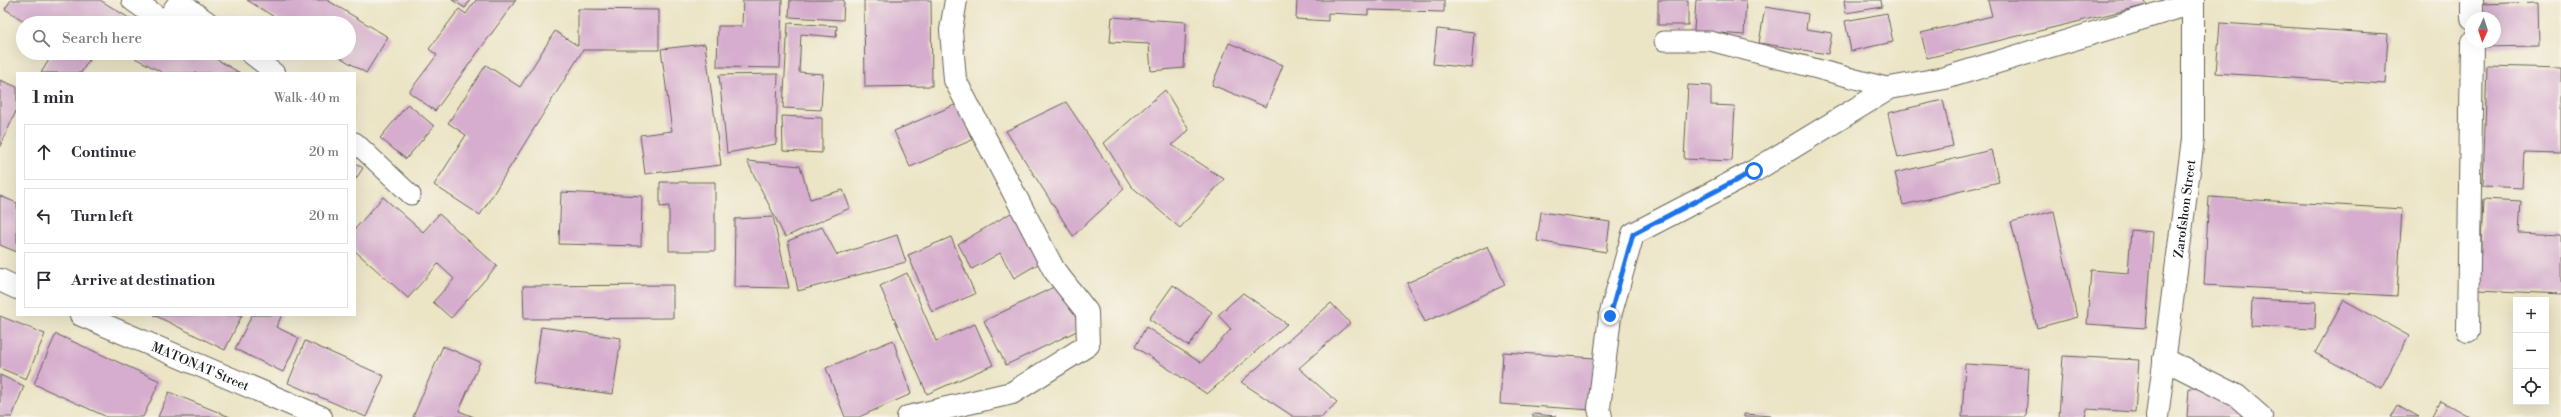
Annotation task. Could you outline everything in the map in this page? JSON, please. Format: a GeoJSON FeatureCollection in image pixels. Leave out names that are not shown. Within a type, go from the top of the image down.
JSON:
{"type":"FeatureCollection","features":[{"type":"Feature","properties":{"kind":"street"},"geometry":{"type":"LineString","coordinates":[[133,0],[155,16]]}},
{"type":"Feature","properties":{"kind":"street"},"geometry":{"type":"LineString","coordinates":[[170,16],[181,0]]}},
{"type":"Feature","properties":{"kind":"street"},"geometry":{"type":"LineString","coordinates":[[908,417],[1012,393],[1088,345],[1087,312],[1054,270],[955,80],[950,30],[956,0]]}},
{"type":"Feature","properties":{"kind":"street"},"geometry":{"type":"LineString","coordinates":[[2472,0],[2472,12]]}},
{"type":"Feature","properties":{"kind":"street"},"geometry":{"type":"LineString","coordinates":[[1601,417],[1599,408],[1610,316],[1633,234],[1754,171],[1890,88],[1945,78],[2193,1]]}},
{"type":"Feature","properties":{"kind":"street","name":"Zarofshon Street"},"geometry":{"type":"LineString","coordinates":[[2157,417],[2193,139],[2193,1]]}},
{"type":"Feature","properties":{"kind":"street"},"geometry":{"type":"LineString","coordinates":[[2468,331],[2472,48]]}},
{"type":"Feature","properties":{"kind":"street"},"geometry":{"type":"LineString","coordinates":[[0,280],[16,288]]}},
{"type":"Feature","properties":{"kind":"street","name":"MATONAT Street"},"geometry":{"type":"LineString","coordinates":[[83,316],[321,417]]}},
{"type":"Feature","properties":{"kind":"street"},"geometry":{"type":"LineString","coordinates":[[2164,359],[2237,396],[2261,417]]}},
{"type":"Feature","properties":{"kind":"lane"},"geometry":{"type":"LineString","coordinates":[[181,0],[201,16]]}},
{"type":"Feature","properties":{"kind":"lane"},"geometry":{"type":"LineString","coordinates":[[1664,41],[1710,41],[1890,88]]}},
{"type":"Feature","properties":{"kind":"lane"},"geometry":{"type":"LineString","coordinates":[[258,60],[274,72]]}},
{"type":"Feature","properties":{"kind":"lane"},"geometry":{"type":"LineString","coordinates":[[356,143],[411,195]]}},
{"type":"Feature","properties":{"kind":"building"},"geometry":{"type":"Polygon","coordinates":[[[11,0],[100,0],[126,16],[16,16],[5,9],[11,0]]]}},
{"type":"Feature","properties":{"kind":"building"},"geometry":{"type":"Polygon","coordinates":[[[247,0],[327,0],[353,16],[273,16],[247,0]]]}},
{"type":"Feature","properties":{"kind":"building"},"geometry":{"type":"Polygon","coordinates":[[[452,0],[470,0],[465,8],[452,0]]]}},
{"type":"Feature","properties":{"kind":"building"},"geometry":{"type":"Polygon","coordinates":[[[476,0],[516,0],[435,111],[409,92],[437,55],[429,49],[459,9],[466,14],[476,0]]]}},
{"type":"Feature","properties":{"kind":"building"},"geometry":{"type":"Polygon","coordinates":[[[743,0],[782,0],[780,68],[717,67],[718,26],[742,26],[743,0]]]}},
{"type":"Feature","properties":{"kind":"building"},"geometry":{"type":"Polygon","coordinates":[[[790,0],[844,0],[843,20],[789,17],[790,0]]]}},
{"type":"Feature","properties":{"kind":"building"},"geometry":{"type":"Polygon","coordinates":[[[864,0],[931,0],[932,86],[865,87],[864,0]]]}},
{"type":"Feature","properties":{"kind":"building"},"geometry":{"type":"Polygon","coordinates":[[[1297,0],[1444,0],[1444,12],[1368,10],[1368,15],[1328,13],[1328,21],[1296,19],[1297,0]]]}},
{"type":"Feature","properties":{"kind":"building"},"geometry":{"type":"Polygon","coordinates":[[[1658,0],[1688,0],[1688,25],[1658,25],[1658,0]]]}},
{"type":"Feature","properties":{"kind":"building"},"geometry":{"type":"Polygon","coordinates":[[[1696,0],[1746,0],[1744,35],[1694,31],[1696,0]]]}},
{"type":"Feature","properties":{"kind":"building"},"geometry":{"type":"Polygon","coordinates":[[[1844,0],[1881,0],[1882,7],[1846,13],[1844,0]]]}},
{"type":"Feature","properties":{"kind":"building"},"geometry":{"type":"Polygon","coordinates":[[[1988,0],[2145,0],[2147,5],[1927,58],[1921,33],[1992,16],[1988,0]]]}},
{"type":"Feature","properties":{"kind":"building"},"geometry":{"type":"Polygon","coordinates":[[[2538,2],[2539,46],[2501,47],[2501,12],[2483,12],[2483,4],[2538,2]]]}},
{"type":"Feature","properties":{"kind":"building"},"geometry":{"type":"Polygon","coordinates":[[[1765,7],[1808,14],[1806,29],[1832,33],[1828,54],[1759,43],[1765,7]]]}},
{"type":"Feature","properties":{"kind":"building"},"geometry":{"type":"Polygon","coordinates":[[[578,9],[659,10],[659,50],[583,50],[480,215],[434,185],[466,135],[448,123],[486,65],[520,87],[555,31],[578,46],[578,9]]]}},
{"type":"Feature","properties":{"kind":"building"},"geometry":{"type":"Polygon","coordinates":[[[1887,13],[1893,42],[1851,51],[1845,21],[1887,13]]]}},
{"type":"Feature","properties":{"kind":"building"},"geometry":{"type":"Polygon","coordinates":[[[1112,17],[1186,22],[1184,68],[1151,71],[1149,44],[1110,42],[1112,17]]]}},
{"type":"Feature","properties":{"kind":"building"},"geometry":{"type":"Polygon","coordinates":[[[356,18],[388,37],[366,73],[345,60],[356,60],[356,18]]]}},
{"type":"Feature","properties":{"kind":"building"},"geometry":{"type":"Polygon","coordinates":[[[788,23],[837,26],[836,37],[801,34],[799,72],[823,74],[821,110],[783,108],[788,23]]]}},
{"type":"Feature","properties":{"kind":"building"},"geometry":{"type":"Polygon","coordinates":[[[2220,23],[2388,34],[2385,84],[2216,73],[2220,23]]]}},
{"type":"Feature","properties":{"kind":"building"},"geometry":{"type":"Polygon","coordinates":[[[1437,29],[1474,33],[1471,68],[1433,64],[1437,29]]]}},
{"type":"Feature","properties":{"kind":"building"},"geometry":{"type":"Polygon","coordinates":[[[1229,43],[1283,65],[1266,107],[1212,85],[1229,43]]]}},
{"type":"Feature","properties":{"kind":"building"},"geometry":{"type":"Polygon","coordinates":[[[705,44],[721,165],[645,174],[640,135],[672,131],[661,49],[705,44]]]}},
{"type":"Feature","properties":{"kind":"building"},"geometry":{"type":"Polygon","coordinates":[[[49,60],[89,60],[82,72],[42,72],[49,60]]]}},
{"type":"Feature","properties":{"kind":"building"},"geometry":{"type":"Polygon","coordinates":[[[139,60],[218,60],[238,72],[161,72],[139,60]]]}},
{"type":"Feature","properties":{"kind":"building"},"geometry":{"type":"Polygon","coordinates":[[[2487,66],[2561,68],[2561,154],[2524,153],[2522,188],[2483,186],[2487,66]]]}},
{"type":"Feature","properties":{"kind":"building"},"geometry":{"type":"Polygon","coordinates":[[[778,74],[776,144],[727,153],[719,75],[778,74]]]}},
{"type":"Feature","properties":{"kind":"building"},"geometry":{"type":"Polygon","coordinates":[[[0,80],[16,87],[16,111],[0,147],[0,80]]]}},
{"type":"Feature","properties":{"kind":"building"},"geometry":{"type":"Polygon","coordinates":[[[1688,85],[1711,86],[1711,105],[1735,106],[1732,161],[1684,159],[1688,85]]]}},
{"type":"Feature","properties":{"kind":"building"},"geometry":{"type":"Polygon","coordinates":[[[1165,90],[1189,130],[1172,145],[1224,179],[1180,228],[1131,186],[1104,143],[1165,90]]]}},
{"type":"Feature","properties":{"kind":"building"},"geometry":{"type":"Polygon","coordinates":[[[1943,100],[1953,146],[1898,158],[1888,113],[1943,100]]]}},
{"type":"Feature","properties":{"kind":"building"},"geometry":{"type":"Polygon","coordinates":[[[1066,102],[1124,189],[1073,236],[1006,131],[1066,102]]]}},
{"type":"Feature","properties":{"kind":"building"},"geometry":{"type":"Polygon","coordinates":[[[408,104],[434,126],[406,159],[380,138],[408,104]]]}},
{"type":"Feature","properties":{"kind":"building"},"geometry":{"type":"Polygon","coordinates":[[[957,104],[972,140],[910,167],[894,131],[957,104]]]}},
{"type":"Feature","properties":{"kind":"building"},"geometry":{"type":"Polygon","coordinates":[[[782,116],[822,118],[822,153],[783,151],[782,116]]]}},
{"type":"Feature","properties":{"kind":"building"},"geometry":{"type":"Polygon","coordinates":[[[1991,150],[1999,182],[1903,205],[1895,173],[1991,150]]]}},
{"type":"Feature","properties":{"kind":"building"},"geometry":{"type":"Polygon","coordinates":[[[747,161],[800,166],[810,199],[843,190],[850,208],[785,237],[747,161]]]}},
{"type":"Feature","properties":{"kind":"building"},"geometry":{"type":"Polygon","coordinates":[[[356,164],[363,168],[356,178],[356,164]]]}},
{"type":"Feature","properties":{"kind":"building"},"geometry":{"type":"Polygon","coordinates":[[[660,182],[715,182],[715,251],[669,251],[669,206],[660,207],[660,182]]]}},
{"type":"Feature","properties":{"kind":"building"},"geometry":{"type":"Polygon","coordinates":[[[561,192],[642,196],[641,246],[559,244],[561,192]]]}},
{"type":"Feature","properties":{"kind":"building"},"geometry":{"type":"Polygon","coordinates":[[[0,196],[16,203],[16,252],[0,245],[0,196]]]}},
{"type":"Feature","properties":{"kind":"building"},"geometry":{"type":"Polygon","coordinates":[[[383,197],[423,232],[439,214],[497,266],[451,318],[433,302],[454,279],[438,264],[408,298],[356,252],[356,228],[383,197]]]}},
{"type":"Feature","properties":{"kind":"building"},"geometry":{"type":"Polygon","coordinates":[[[2209,197],[2402,209],[2397,296],[2204,285],[2209,197]]]}},
{"type":"Feature","properties":{"kind":"building"},"geometry":{"type":"Polygon","coordinates":[[[2483,199],[2521,201],[2519,233],[2561,235],[2561,294],[2479,290],[2483,199]]]}},
{"type":"Feature","properties":{"kind":"building"},"geometry":{"type":"Polygon","coordinates":[[[1016,210],[1045,260],[1014,278],[1000,253],[972,269],[958,244],[1016,210]]]}},
{"type":"Feature","properties":{"kind":"building"},"geometry":{"type":"Polygon","coordinates":[[[2054,211],[2077,317],[2037,328],[2011,222],[2054,211]]]}},
{"type":"Feature","properties":{"kind":"building"},"geometry":{"type":"Polygon","coordinates":[[[1541,212],[1610,222],[1606,252],[1537,241],[1541,212]]]}},
{"type":"Feature","properties":{"kind":"building"},"geometry":{"type":"Polygon","coordinates":[[[773,217],[789,288],[734,287],[735,219],[773,217]]]}},
{"type":"Feature","properties":{"kind":"building"},"geometry":{"type":"Polygon","coordinates":[[[822,227],[837,255],[897,235],[906,262],[798,291],[788,241],[822,227]]]}},
{"type":"Feature","properties":{"kind":"building"},"geometry":{"type":"Polygon","coordinates":[[[2131,230],[2153,232],[2146,328],[2087,324],[2091,270],[2128,273],[2131,230]]]}},
{"type":"Feature","properties":{"kind":"building"},"geometry":{"type":"Polygon","coordinates":[[[951,237],[975,294],[932,312],[908,255],[951,237]]]}},
{"type":"Feature","properties":{"kind":"building"},"geometry":{"type":"Polygon","coordinates":[[[1488,246],[1505,285],[1425,322],[1407,283],[1488,246]]]}},
{"type":"Feature","properties":{"kind":"building"},"geometry":{"type":"Polygon","coordinates":[[[907,273],[936,341],[975,324],[993,365],[927,394],[880,286],[907,273]]]}},
{"type":"Feature","properties":{"kind":"building"},"geometry":{"type":"Polygon","coordinates":[[[1060,284],[1081,329],[1006,365],[984,321],[1060,284]]]}},
{"type":"Feature","properties":{"kind":"building"},"geometry":{"type":"Polygon","coordinates":[[[673,285],[673,318],[524,319],[523,286],[673,285]]]}},
{"type":"Feature","properties":{"kind":"building"},"geometry":{"type":"Polygon","coordinates":[[[1173,285],[1212,312],[1189,346],[1149,319],[1173,285]]]}},
{"type":"Feature","properties":{"kind":"building"},"geometry":{"type":"Polygon","coordinates":[[[1243,293],[1287,324],[1207,394],[1135,347],[1146,327],[1201,363],[1231,329],[1218,315],[1243,293]]]}},
{"type":"Feature","properties":{"kind":"building"},"geometry":{"type":"Polygon","coordinates":[[[2252,299],[2316,302],[2315,329],[2251,326],[2252,299]]]}},
{"type":"Feature","properties":{"kind":"building"},"geometry":{"type":"Polygon","coordinates":[[[2344,300],[2409,336],[2381,388],[2315,353],[2344,300]]]}},
{"type":"Feature","properties":{"kind":"building"},"geometry":{"type":"Polygon","coordinates":[[[1331,303],[1350,323],[1299,368],[1337,402],[1322,417],[1294,417],[1241,382],[1331,303]]]}},
{"type":"Feature","properties":{"kind":"building"},"geometry":{"type":"Polygon","coordinates":[[[0,316],[45,334],[26,379],[0,368],[0,316]]]}},
{"type":"Feature","properties":{"kind":"building"},"geometry":{"type":"Polygon","coordinates":[[[156,316],[242,316],[225,350],[156,316]]]}},
{"type":"Feature","properties":{"kind":"building"},"geometry":{"type":"Polygon","coordinates":[[[252,316],[282,316],[276,327],[299,338],[283,372],[235,349],[252,316]]]}},
{"type":"Feature","properties":{"kind":"building"},"geometry":{"type":"Polygon","coordinates":[[[541,327],[621,338],[613,394],[533,384],[541,327]]]}},
{"type":"Feature","properties":{"kind":"building"},"geometry":{"type":"Polygon","coordinates":[[[56,334],[160,381],[143,417],[107,417],[34,384],[56,334]]]}},
{"type":"Feature","properties":{"kind":"building"},"geometry":{"type":"Polygon","coordinates":[[[893,340],[911,394],[859,417],[845,417],[826,368],[893,340]]]}},
{"type":"Feature","properties":{"kind":"building"},"geometry":{"type":"Polygon","coordinates":[[[305,341],[384,376],[366,417],[288,383],[305,341]]]}},
{"type":"Feature","properties":{"kind":"building"},"geometry":{"type":"Polygon","coordinates":[[[443,346],[480,362],[459,411],[474,417],[413,417],[443,346]]]}},
{"type":"Feature","properties":{"kind":"building"},"geometry":{"type":"Polygon","coordinates":[[[1503,352],[1595,358],[1592,410],[1500,404],[1503,352]]]}},
{"type":"Feature","properties":{"kind":"building"},"geometry":{"type":"Polygon","coordinates":[[[2063,356],[2139,360],[2135,412],[2087,409],[2085,417],[2059,417],[2063,356]]]}},
{"type":"Feature","properties":{"kind":"building"},"geometry":{"type":"Polygon","coordinates":[[[1965,364],[2029,368],[2026,417],[1962,417],[1965,364]]]}},
{"type":"Feature","properties":{"kind":"building"},"geometry":{"type":"Polygon","coordinates":[[[0,375],[24,386],[12,417],[0,417],[0,375]]]}},
{"type":"Feature","properties":{"kind":"building"},"geometry":{"type":"Polygon","coordinates":[[[2189,388],[2243,391],[2241,417],[2187,417],[2189,388]]]}},
{"type":"Feature","properties":{"kind":"building"},"geometry":{"type":"Polygon","coordinates":[[[169,392],[230,417],[158,417],[169,392]]]}},
{"type":"Feature","properties":{"kind":"building"},"geometry":{"type":"Polygon","coordinates":[[[2441,401],[2470,417],[2432,417],[2441,401]]]}},
{"type":"Feature","properties":{"kind":"building"},"geometry":{"type":"Polygon","coordinates":[[[2398,405],[2419,417],[2391,417],[2398,405]]]}},
{"type":"Feature","properties":{"kind":"building"},"geometry":{"type":"Polygon","coordinates":[[[1533,414],[1556,416],[1556,417],[1533,417],[1533,414]]]}},
{"type":"Feature","properties":{"kind":"building"},"geometry":{"type":"Polygon","coordinates":[[[1744,414],[1771,416],[1771,417],[1744,417],[1744,414]]]}},
{"type":"Feature","properties":{"kind":"route"},"geometry":{"type":"LineString","coordinates":[[1610,316],[1633,234],[1754,171]]}}]}
